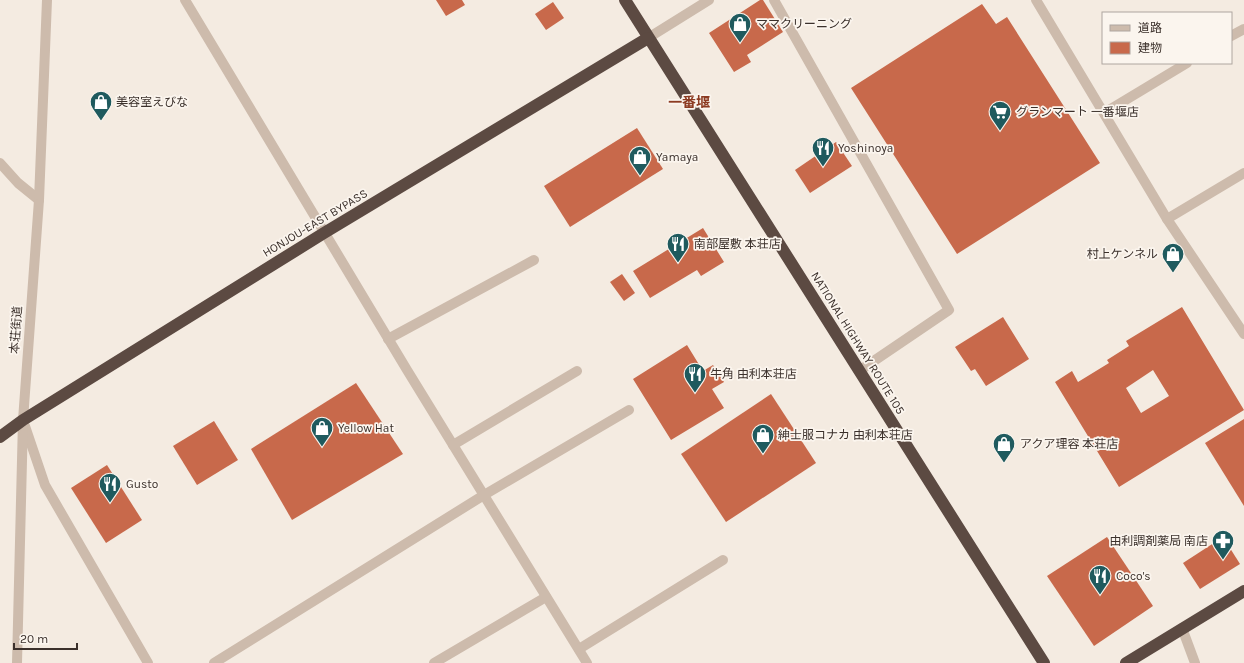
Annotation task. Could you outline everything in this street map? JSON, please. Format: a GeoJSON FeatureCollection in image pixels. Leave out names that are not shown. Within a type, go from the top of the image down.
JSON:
{"type":"FeatureCollection","features":[{"type":"Feature","properties":{"kind":"highway","name":"NATIONAL HIGHWAY ROUTE 105"},"geometry":{"type":"LineString","coordinates":[[626,0],[648,38],[1044,663]]}},
{"type":"Feature","properties":{"kind":"highway","name":"HONJOU-EAST BYPASS"},"geometry":{"type":"LineString","coordinates":[[0,437],[23,420],[324,233],[648,38]]}},
{"type":"Feature","properties":{"kind":"highway"},"geometry":{"type":"LineString","coordinates":[[1126,663],[1244,591]]}},
{"type":"Feature","properties":{"kind":"street","name":"本荘街道"},"geometry":{"type":"LineString","coordinates":[[17,663],[23,420],[39,200],[47,0]]}},
{"type":"Feature","properties":{"kind":"street"},"geometry":{"type":"LineString","coordinates":[[185,0],[388,339],[588,663]]}},
{"type":"Feature","properties":{"kind":"street"},"geometry":{"type":"LineString","coordinates":[[648,38],[709,0]]}},
{"type":"Feature","properties":{"kind":"street"},"geometry":{"type":"LineString","coordinates":[[774,0],[949,310],[859,370]]}},
{"type":"Feature","properties":{"kind":"street"},"geometry":{"type":"LineString","coordinates":[[1036,0],[1167,219],[1244,334]]}},
{"type":"Feature","properties":{"kind":"street"},"geometry":{"type":"LineString","coordinates":[[1232,35],[1244,28]]}},
{"type":"Feature","properties":{"kind":"street"},"geometry":{"type":"LineString","coordinates":[[1104,113],[1185,64]]}},
{"type":"Feature","properties":{"kind":"street"},"geometry":{"type":"LineString","coordinates":[[0,163],[18,183],[39,200]]}},
{"type":"Feature","properties":{"kind":"street"},"geometry":{"type":"LineString","coordinates":[[1167,219],[1244,173]]}},
{"type":"Feature","properties":{"kind":"street"},"geometry":{"type":"LineString","coordinates":[[388,339],[534,260]]}},
{"type":"Feature","properties":{"kind":"street"},"geometry":{"type":"LineString","coordinates":[[453,445],[577,371]]}},
{"type":"Feature","properties":{"kind":"street"},"geometry":{"type":"LineString","coordinates":[[214,663],[484,495],[629,410]]}},
{"type":"Feature","properties":{"kind":"street"},"geometry":{"type":"LineString","coordinates":[[23,420],[45,485],[148,663]]}},
{"type":"Feature","properties":{"kind":"street"},"geometry":{"type":"LineString","coordinates":[[579,649],[723,560]]}},
{"type":"Feature","properties":{"kind":"street"},"geometry":{"type":"LineString","coordinates":[[434,663],[546,596]]}},
{"type":"Feature","properties":{"kind":"street"},"geometry":{"type":"LineString","coordinates":[[1182,628],[1195,663]]}},
{"type":"Feature","properties":{"kind":"building"},"geometry":{"type":"Polygon","coordinates":[[[436,0],[462,0],[465,5],[446,16],[436,0]]]}},
{"type":"Feature","properties":{"kind":"building","name":"ママクリーニング"},"geometry":{"type":"Polygon","coordinates":[[[760,0],[763,0],[783,32],[747,55],[751,62],[734,72],[709,33],[760,0]]]}},
{"type":"Feature","properties":{"kind":"building"},"geometry":{"type":"Polygon","coordinates":[[[553,2],[564,18],[546,30],[535,14],[553,2]]]}},
{"type":"Feature","properties":{"kind":"building"},"geometry":{"type":"Polygon","coordinates":[[[982,4],[996,24],[1007,17],[1100,163],[957,254],[851,88],[982,4]]]}},
{"type":"Feature","properties":{"kind":"building"},"geometry":{"type":"Polygon","coordinates":[[[637,128],[663,169],[570,227],[544,186],[637,128]]]}},
{"type":"Feature","properties":{"kind":"building","name":"Yoshinoya"},"geometry":{"type":"Polygon","coordinates":[[[836,142],[852,166],[810,193],[795,170],[836,142]]]}},
{"type":"Feature","properties":{"kind":"building"},"geometry":{"type":"Polygon","coordinates":[[[703,228],[724,262],[701,276],[697,270],[650,298],[633,271],[703,228]]]}},
{"type":"Feature","properties":{"kind":"building"},"geometry":{"type":"Polygon","coordinates":[[[622,274],[635,293],[624,301],[610,282],[622,274]]]}},
{"type":"Feature","properties":{"kind":"building"},"geometry":{"type":"Polygon","coordinates":[[[1182,307],[1244,410],[1119,487],[1055,382],[1072,371],[1078,382],[1109,363],[1107,360],[1129,346],[1126,341],[1182,307]],[[1153,370],[1126,388],[1141,413],[1169,396],[1153,370]]]}},
{"type":"Feature","properties":{"kind":"building"},"geometry":{"type":"Polygon","coordinates":[[[1003,317],[1029,359],[986,386],[975,369],[971,371],[955,347],[1003,317]]]}},
{"type":"Feature","properties":{"kind":"building"},"geometry":{"type":"Polygon","coordinates":[[[687,345],[703,371],[713,365],[724,382],[712,389],[724,408],[671,440],[633,379],[687,345]]]}},
{"type":"Feature","properties":{"kind":"building"},"geometry":{"type":"Polygon","coordinates":[[[356,383],[403,454],[292,520],[251,449],[356,383]]]}},
{"type":"Feature","properties":{"kind":"building"},"geometry":{"type":"Polygon","coordinates":[[[771,394],[816,463],[726,522],[681,454],[771,394]]]}},
{"type":"Feature","properties":{"kind":"building"},"geometry":{"type":"Polygon","coordinates":[[[1244,419],[1244,506],[1205,443],[1244,419]]]}},
{"type":"Feature","properties":{"kind":"building"},"geometry":{"type":"Polygon","coordinates":[[[214,421],[238,460],[197,485],[173,446],[214,421]]]}},
{"type":"Feature","properties":{"kind":"building"},"geometry":{"type":"Polygon","coordinates":[[[107,465],[142,520],[106,543],[71,488],[107,465]]]}},
{"type":"Feature","properties":{"kind":"building"},"geometry":{"type":"Polygon","coordinates":[[[1107,537],[1153,606],[1094,646],[1047,576],[1107,537]]]}},
{"type":"Feature","properties":{"kind":"building"},"geometry":{"type":"Polygon","coordinates":[[[1223,537],[1240,564],[1200,589],[1183,563],[1223,537]]]}},
{"type":"Feature","properties":{"kind":"place","name":"ママクリーニング"},"geometry":{"type":"Point","coordinates":[740,44]}},
{"type":"Feature","properties":{"kind":"place","name":"美容室えびな"},"geometry":{"type":"Point","coordinates":[101,122]}},
{"type":"Feature","properties":{"kind":"place","name":"グランマート 一番堰店"},"geometry":{"type":"Point","coordinates":[1000,132]}},
{"type":"Feature","properties":{"kind":"place","name":"Yoshinoya"},"geometry":{"type":"Point","coordinates":[823,168]}},
{"type":"Feature","properties":{"kind":"place","name":"Yamaya"},"geometry":{"type":"Point","coordinates":[640,176]}},
{"type":"Feature","properties":{"kind":"place","name":"南部屋敷 本荘店"},"geometry":{"type":"Point","coordinates":[678,264]}},
{"type":"Feature","properties":{"kind":"place","name":"村上ケンネル"},"geometry":{"type":"Point","coordinates":[1173,274]}},
{"type":"Feature","properties":{"kind":"place","name":"牛角 由利本荘店"},"geometry":{"type":"Point","coordinates":[695,394]}},
{"type":"Feature","properties":{"kind":"place","name":"Yellow Hat"},"geometry":{"type":"Point","coordinates":[322,448]}},
{"type":"Feature","properties":{"kind":"place","name":"紳士服コナカ 由利本荘店"},"geometry":{"type":"Point","coordinates":[763,454]}},
{"type":"Feature","properties":{"kind":"place","name":"アクア理容 本荘店"},"geometry":{"type":"Point","coordinates":[1004,464]}},
{"type":"Feature","properties":{"kind":"place","name":"Gusto"},"geometry":{"type":"Point","coordinates":[110,504]}},
{"type":"Feature","properties":{"kind":"place","name":"由利調剤薬局 南店"},"geometry":{"type":"Point","coordinates":[1223,560]}},
{"type":"Feature","properties":{"kind":"place","name":"Coco's"},"geometry":{"type":"Point","coordinates":[1100,596]}},
{"type":"Feature","properties":{"kind":"district","name":"一番堰"},"geometry":{"type":"Point","coordinates":[689,102]}}]}
